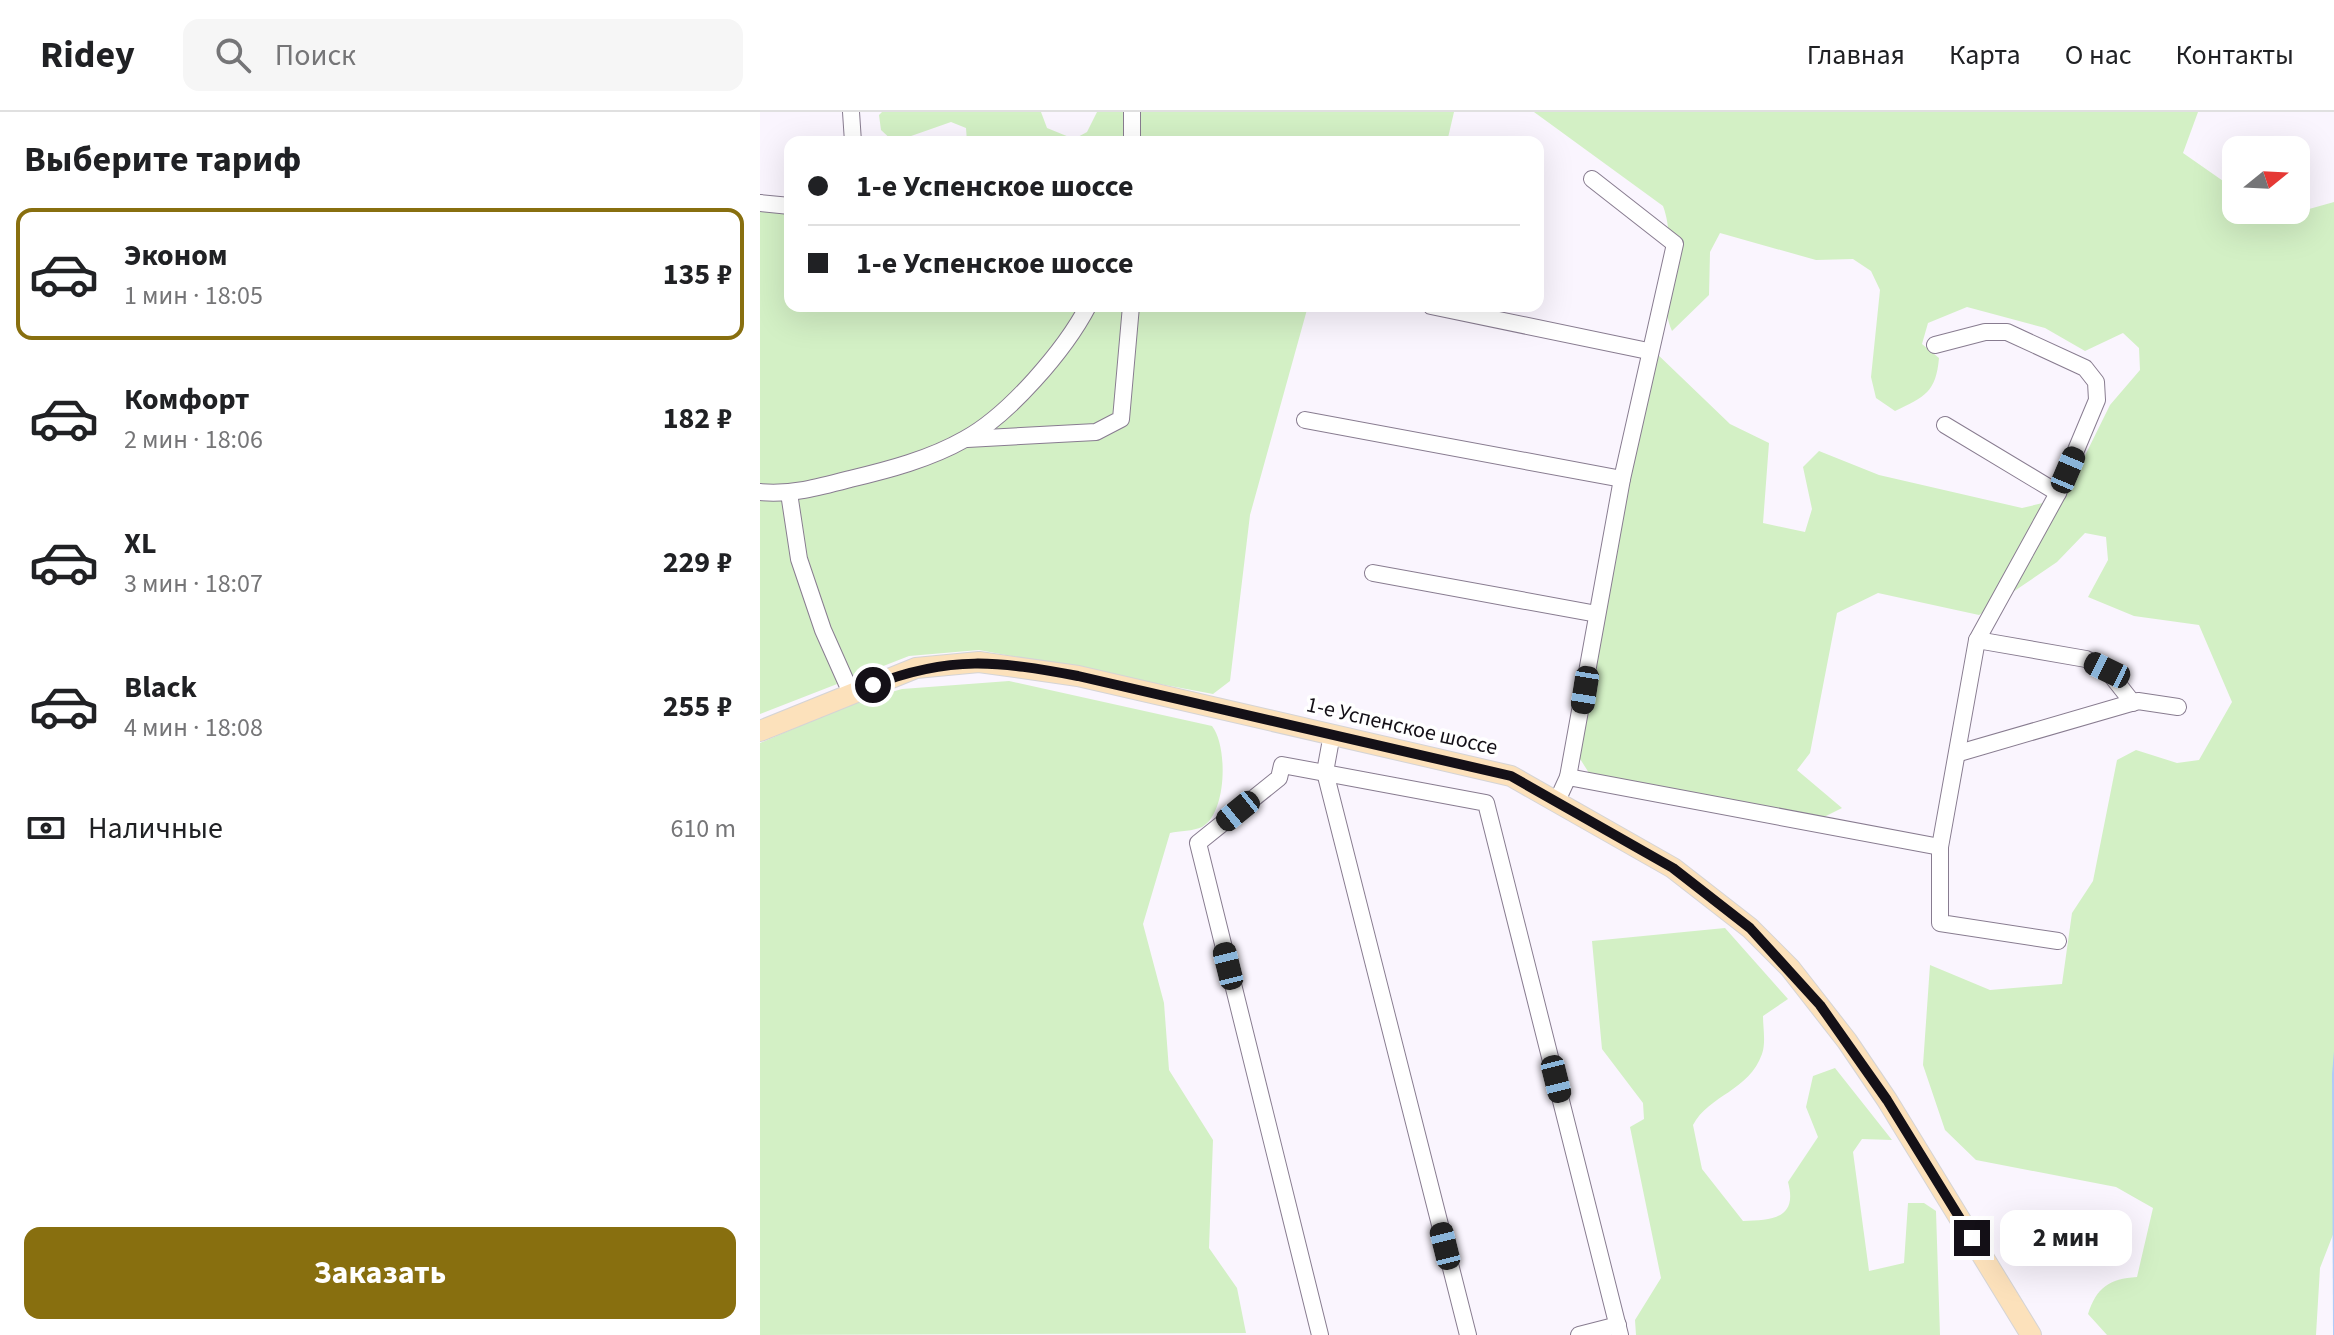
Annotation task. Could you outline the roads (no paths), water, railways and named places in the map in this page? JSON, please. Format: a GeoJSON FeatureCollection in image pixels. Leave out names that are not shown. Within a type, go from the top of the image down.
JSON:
{"type":"FeatureCollection","features":[{"type":"Feature","properties":{"kind":"main road","name":"1-е Успенское шоссе"},"geometry":{"type":"LineString","coordinates":[[760,731],[916,668],[979,662],[1012,664],[1511,776],[1673,868],[1750,928],[1790,968],[1847,1041],[1887,1100],[2031,1335]]}},
{"type":"Feature","properties":{"kind":"street"},"geometry":{"type":"LineString","coordinates":[[851,112],[853,136]]}},
{"type":"Feature","properties":{"kind":"street"},"geometry":{"type":"LineString","coordinates":[[1132,112],[1132,136]]}},
{"type":"Feature","properties":{"kind":"street"},"geometry":{"type":"LineString","coordinates":[[1557,801],[1568,777],[1622,479],[1648,351],[1675,244],[1592,179]]}},
{"type":"Feature","properties":{"kind":"street"},"geometry":{"type":"LineString","coordinates":[[760,203],[784,205]]}},
{"type":"Feature","properties":{"kind":"street"},"geometry":{"type":"LineString","coordinates":[[967,439],[1030,384],[1059,352],[1084,312]]}},
{"type":"Feature","properties":{"kind":"street"},"geometry":{"type":"LineString","coordinates":[[760,492],[789,493],[873,474],[967,439],[1096,432],[1121,419],[1130,312]]}},
{"type":"Feature","properties":{"kind":"street"},"geometry":{"type":"LineString","coordinates":[[1460,312],[1648,351]]}},
{"type":"Feature","properties":{"kind":"street"},"geometry":{"type":"LineString","coordinates":[[1935,345],[1985,332],[2007,332],[2085,368],[2096,382],[2097,400],[2058,493],[1977,640],[1940,847],[1940,923],[2058,941]]}},
{"type":"Feature","properties":{"kind":"street"},"geometry":{"type":"LineString","coordinates":[[1305,420],[1622,479]]}},
{"type":"Feature","properties":{"kind":"street"},"geometry":{"type":"LineString","coordinates":[[1945,425],[2058,493]]}},
{"type":"Feature","properties":{"kind":"street"},"geometry":{"type":"LineString","coordinates":[[789,493],[799,559],[823,630],[851,693]]}},
{"type":"Feature","properties":{"kind":"street"},"geometry":{"type":"LineString","coordinates":[[1373,573],[1597,614]]}},
{"type":"Feature","properties":{"kind":"street"},"geometry":{"type":"LineString","coordinates":[[1977,640],[2086,659],[2107,670],[2133,703]]}},
{"type":"Feature","properties":{"kind":"street"},"geometry":{"type":"LineString","coordinates":[[1959,753],[2133,703],[2157,702],[2178,707]]}},
{"type":"Feature","properties":{"kind":"street"},"geometry":{"type":"LineString","coordinates":[[1332,734],[1325,772],[1468,1335]]}},
{"type":"Feature","properties":{"kind":"street"},"geometry":{"type":"LineString","coordinates":[[1320,1335],[1198,843],[1279,778],[1282,765],[1486,803],[1619,1330],[1579,1335]]}},
{"type":"Feature","properties":{"kind":"street"},"geometry":{"type":"LineString","coordinates":[[1568,777],[1940,847]]}},
{"type":"Feature","properties":{"kind":"water"},"geometry":{"type":"Polygon","coordinates":[[[2334,1051],[2334,1335],[2333,1335],[2332,1074],[2334,1051]]]}}]}
